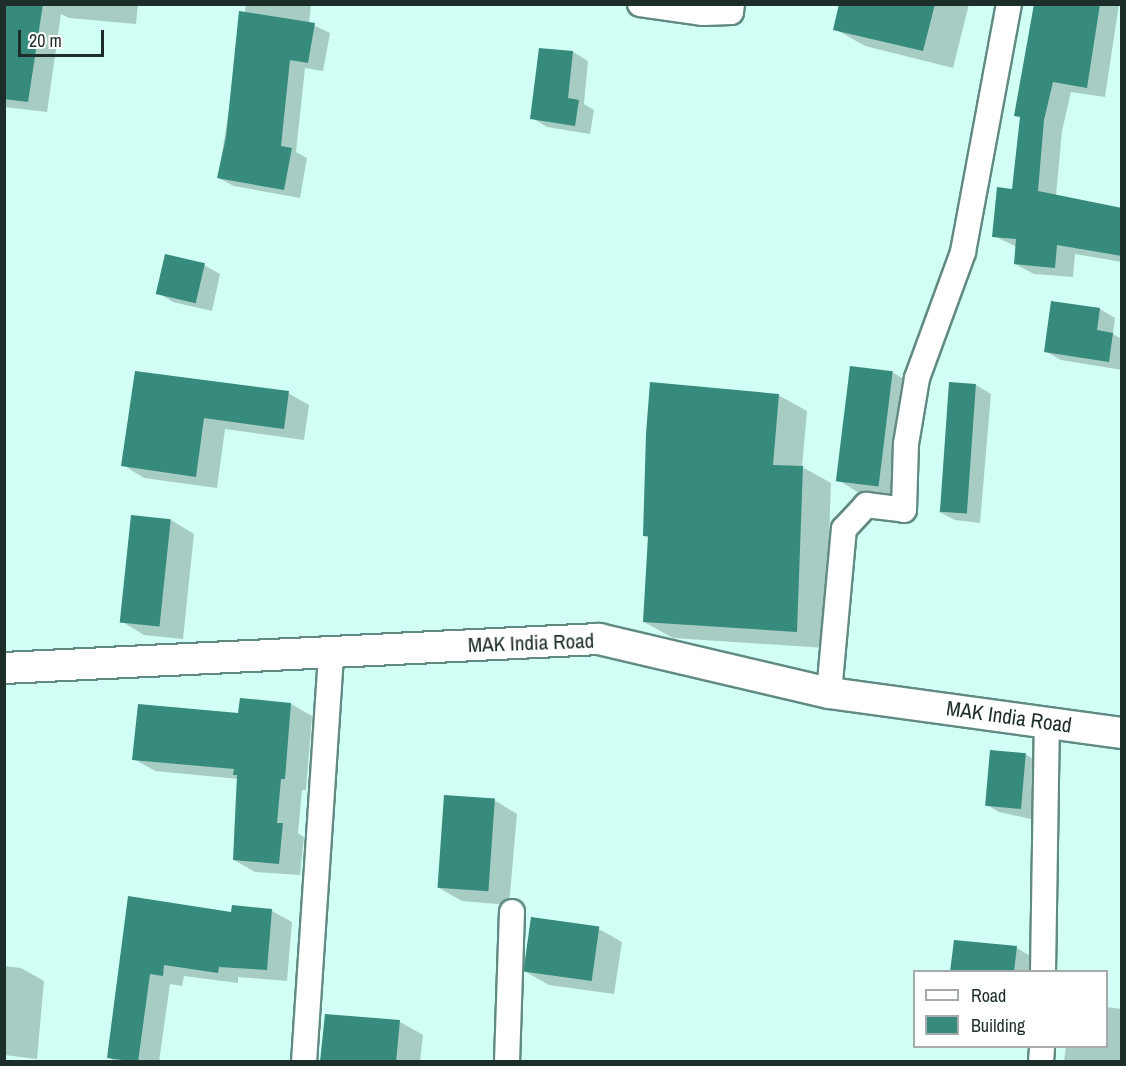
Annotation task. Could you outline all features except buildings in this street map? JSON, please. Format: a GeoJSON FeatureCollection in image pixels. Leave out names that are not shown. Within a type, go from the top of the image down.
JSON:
{"type":"FeatureCollection","features":[{"type":"Feature","properties":{"kind":"street"},"geometry":{"type":"LineString","coordinates":[[640,4],[703,13],[730,12],[732,4]]}},
{"type":"Feature","properties":{"kind":"street"},"geometry":{"type":"LineString","coordinates":[[829,693],[844,529],[866,505],[904,510],[906,444],[917,378],[963,252],[1009,4]]}},
{"type":"Feature","properties":{"kind":"street","name":"MAK India Road"},"geometry":{"type":"LineString","coordinates":[[4,668],[599,639],[829,693],[1122,733]]}},
{"type":"Feature","properties":{"kind":"street"},"geometry":{"type":"LineString","coordinates":[[304,1062],[332,652]]}},
{"type":"Feature","properties":{"kind":"street"},"geometry":{"type":"LineString","coordinates":[[1043,970],[1047,722]]}},
{"type":"Feature","properties":{"kind":"street"},"geometry":{"type":"LineString","coordinates":[[507,1062],[512,912]]}}]}
